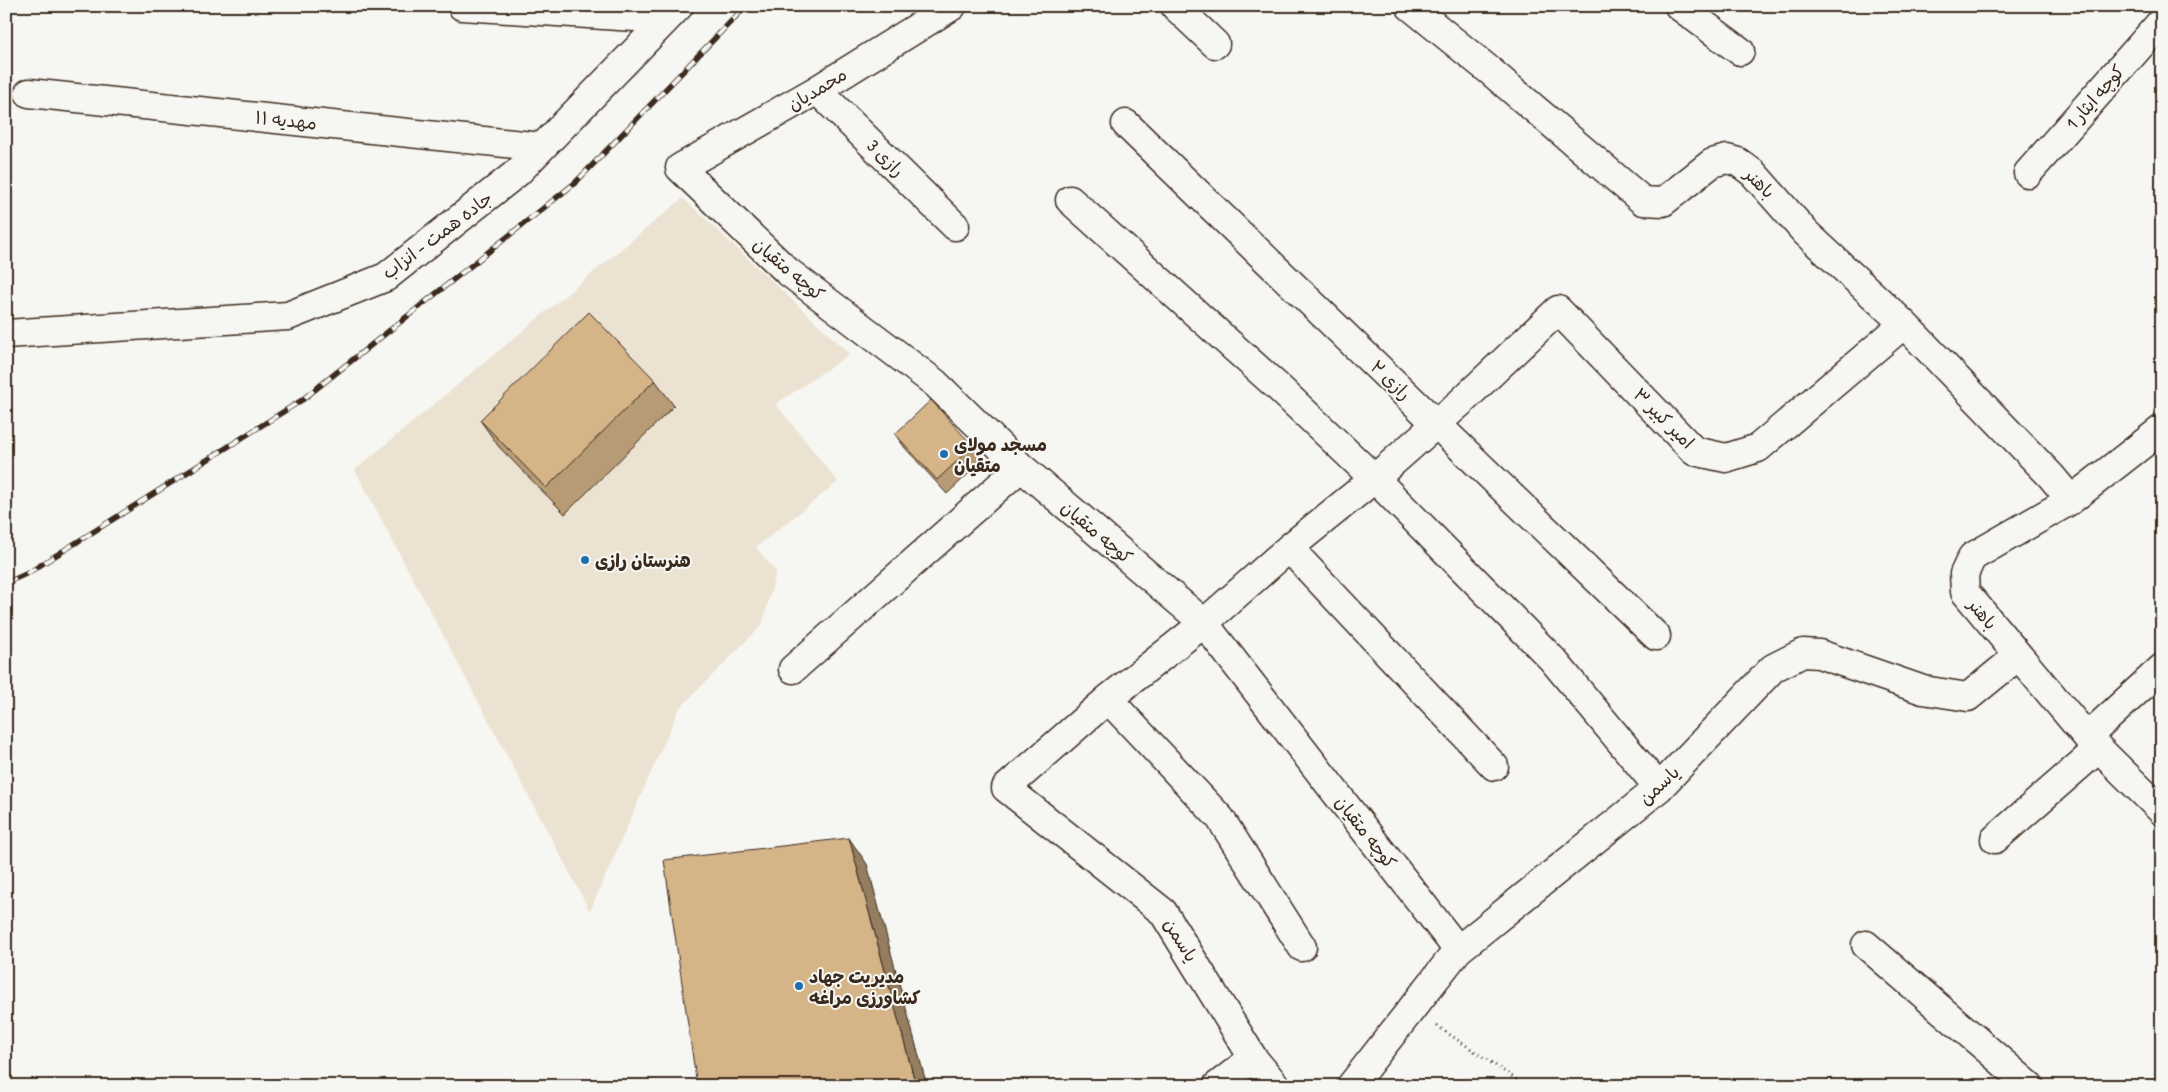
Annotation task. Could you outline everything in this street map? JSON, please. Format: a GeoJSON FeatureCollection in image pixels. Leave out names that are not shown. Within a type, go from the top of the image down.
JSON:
{"type":"FeatureCollection","features":[{"type":"Feature","properties":{"kind":"street"},"geometry":{"type":"LineString","coordinates":[[462,6],[672,13]]}},
{"type":"Feature","properties":{"kind":"street","name":"محمدیان"},"geometry":{"type":"LineString","coordinates":[[680,168],[817,90],[952,6]]}},
{"type":"Feature","properties":{"kind":"street"},"geometry":{"type":"LineString","coordinates":[[1175,6],[1215,44]]}},
{"type":"Feature","properties":{"kind":"street","name":"باهنر"},"geometry":{"type":"LineString","coordinates":[[1410,6],[1644,201],[1663,202],[1712,163],[1727,160],[1738,162],[1753,173],[1806,232],[1904,324],[2051,476],[2071,500]]}},
{"type":"Feature","properties":{"kind":"street"},"geometry":{"type":"LineString","coordinates":[[1679,6],[1740,52]]}},
{"type":"Feature","properties":{"kind":"street","name":"جاده همت - انزاب"},"geometry":{"type":"LineString","coordinates":[[6,334],[288,316],[386,277],[518,172],[672,13]]}},
{"type":"Feature","properties":{"kind":"street","name":"کوچه ایثار 1"},"geometry":{"type":"LineString","coordinates":[[2028,173],[2162,21]]}},
{"type":"Feature","properties":{"kind":"street","name":"رازی 3"},"geometry":{"type":"LineString","coordinates":[[817,90],[954,226]]}},
{"type":"Feature","properties":{"kind":"street","name":"مهدیه ۱۱"},"geometry":{"type":"LineString","coordinates":[[29,93],[542,148]]}},
{"type":"Feature","properties":{"kind":"street","name":"رازی ۲"},"geometry":{"type":"LineString","coordinates":[[1126,124],[1656,636]]}},
{"type":"Feature","properties":{"kind":"street","name":"کوچه متقیان"},"geometry":{"type":"LineString","coordinates":[[680,168],[787,271],[936,383],[1021,467],[1204,623],[1458,950]]}},
{"type":"Feature","properties":{"kind":"street"},"geometry":{"type":"LineString","coordinates":[[1070,200],[1279,388],[1374,479],[1553,660],[1659,788]]}},
{"type":"Feature","properties":{"kind":"street","name":"امیر کبیر ۳"},"geometry":{"type":"LineString","coordinates":[[1436,424],[1558,310],[1694,451],[1726,458],[1758,448],[1904,324]]}},
{"type":"Feature","properties":{"kind":"street"},"geometry":{"type":"LineString","coordinates":[[1302,947],[1220,818],[1108,698],[1204,623],[1289,548],[1374,479],[1436,424]]}},
{"type":"Feature","properties":{"kind":"street","name":"باهنر"},"geometry":{"type":"LineString","coordinates":[[2162,428],[2071,500],[1972,557],[1964,574],[1965,592],[2018,656],[2093,743],[2162,811]]}},
{"type":"Feature","properties":{"kind":"street"},"geometry":{"type":"LineString","coordinates":[[793,669],[1021,467]]}},
{"type":"Feature","properties":{"kind":"street"},"geometry":{"type":"LineString","coordinates":[[1289,548],[1494,766]]}},
{"type":"Feature","properties":{"kind":"street","name":"یاسمن"},"geometry":{"type":"LineString","coordinates":[[1351,1086],[1458,950],[1659,788],[1773,668],[1803,653],[1819,654],[1923,690],[1968,697],[2018,656]]}},
{"type":"Feature","properties":{"kind":"street"},"geometry":{"type":"LineString","coordinates":[[1995,839],[2093,743],[2162,668]]}},
{"type":"Feature","properties":{"kind":"street","name":"یاسمن"},"geometry":{"type":"LineString","coordinates":[[1108,698],[1006,788],[1164,912],[1253,1058],[1276,1086]]}},
{"type":"Feature","properties":{"kind":"street"},"geometry":{"type":"LineString","coordinates":[[1866,945],[2030,1086]]}},
{"type":"Feature","properties":{"kind":"street"},"geometry":{"type":"LineString","coordinates":[[1217,1086],[1253,1058]]}},
{"type":"Feature","properties":{"kind":"path"},"geometry":{"type":"LineString","coordinates":[[1412,1009],[1526,1086]]}},
{"type":"Feature","properties":{"kind":"shaded area","name":"هنرستان رازی"},"geometry":{"type":"Polygon","coordinates":[[[683,198],[850,354],[776,404],[838,482],[756,547],[776,572],[762,625],[679,709],[590,911],[355,470],[683,198]]]}},
{"type":"Feature","properties":{"kind":"building","name":"هنرستان رازی"},"geometry":{"type":"Polygon","coordinates":[[[589,312],[655,380],[546,488],[480,420],[589,312]]]}},
{"type":"Feature","properties":{"kind":"building","name":"مسجد مولای متقیان"},"geometry":{"type":"Polygon","coordinates":[[[931,400],[973,446],[937,480],[895,434],[931,400]]]}},
{"type":"Feature","properties":{"kind":"building","name":"مدیریت جهاد کشاورزی مراغه"},"geometry":{"type":"Polygon","coordinates":[[[849,838],[916,1086],[697,1086],[664,860],[849,838]]]}},
{"type":"Feature","properties":{"kind":"railway"},"geometry":{"type":"LineString","coordinates":[[6,583],[28,573],[302,400],[575,183],[746,6]]}},
{"type":"Feature","properties":{"kind":"place","name":"مسجد مولای متقیان"},"geometry":{"type":"Point","coordinates":[944,454]}},
{"type":"Feature","properties":{"kind":"place","name":"هنرستان رازی"},"geometry":{"type":"Point","coordinates":[585,560]}},
{"type":"Feature","properties":{"kind":"place","name":"مدیریت جهاد کشاورزی مراغه"},"geometry":{"type":"Point","coordinates":[799,986]}}]}
